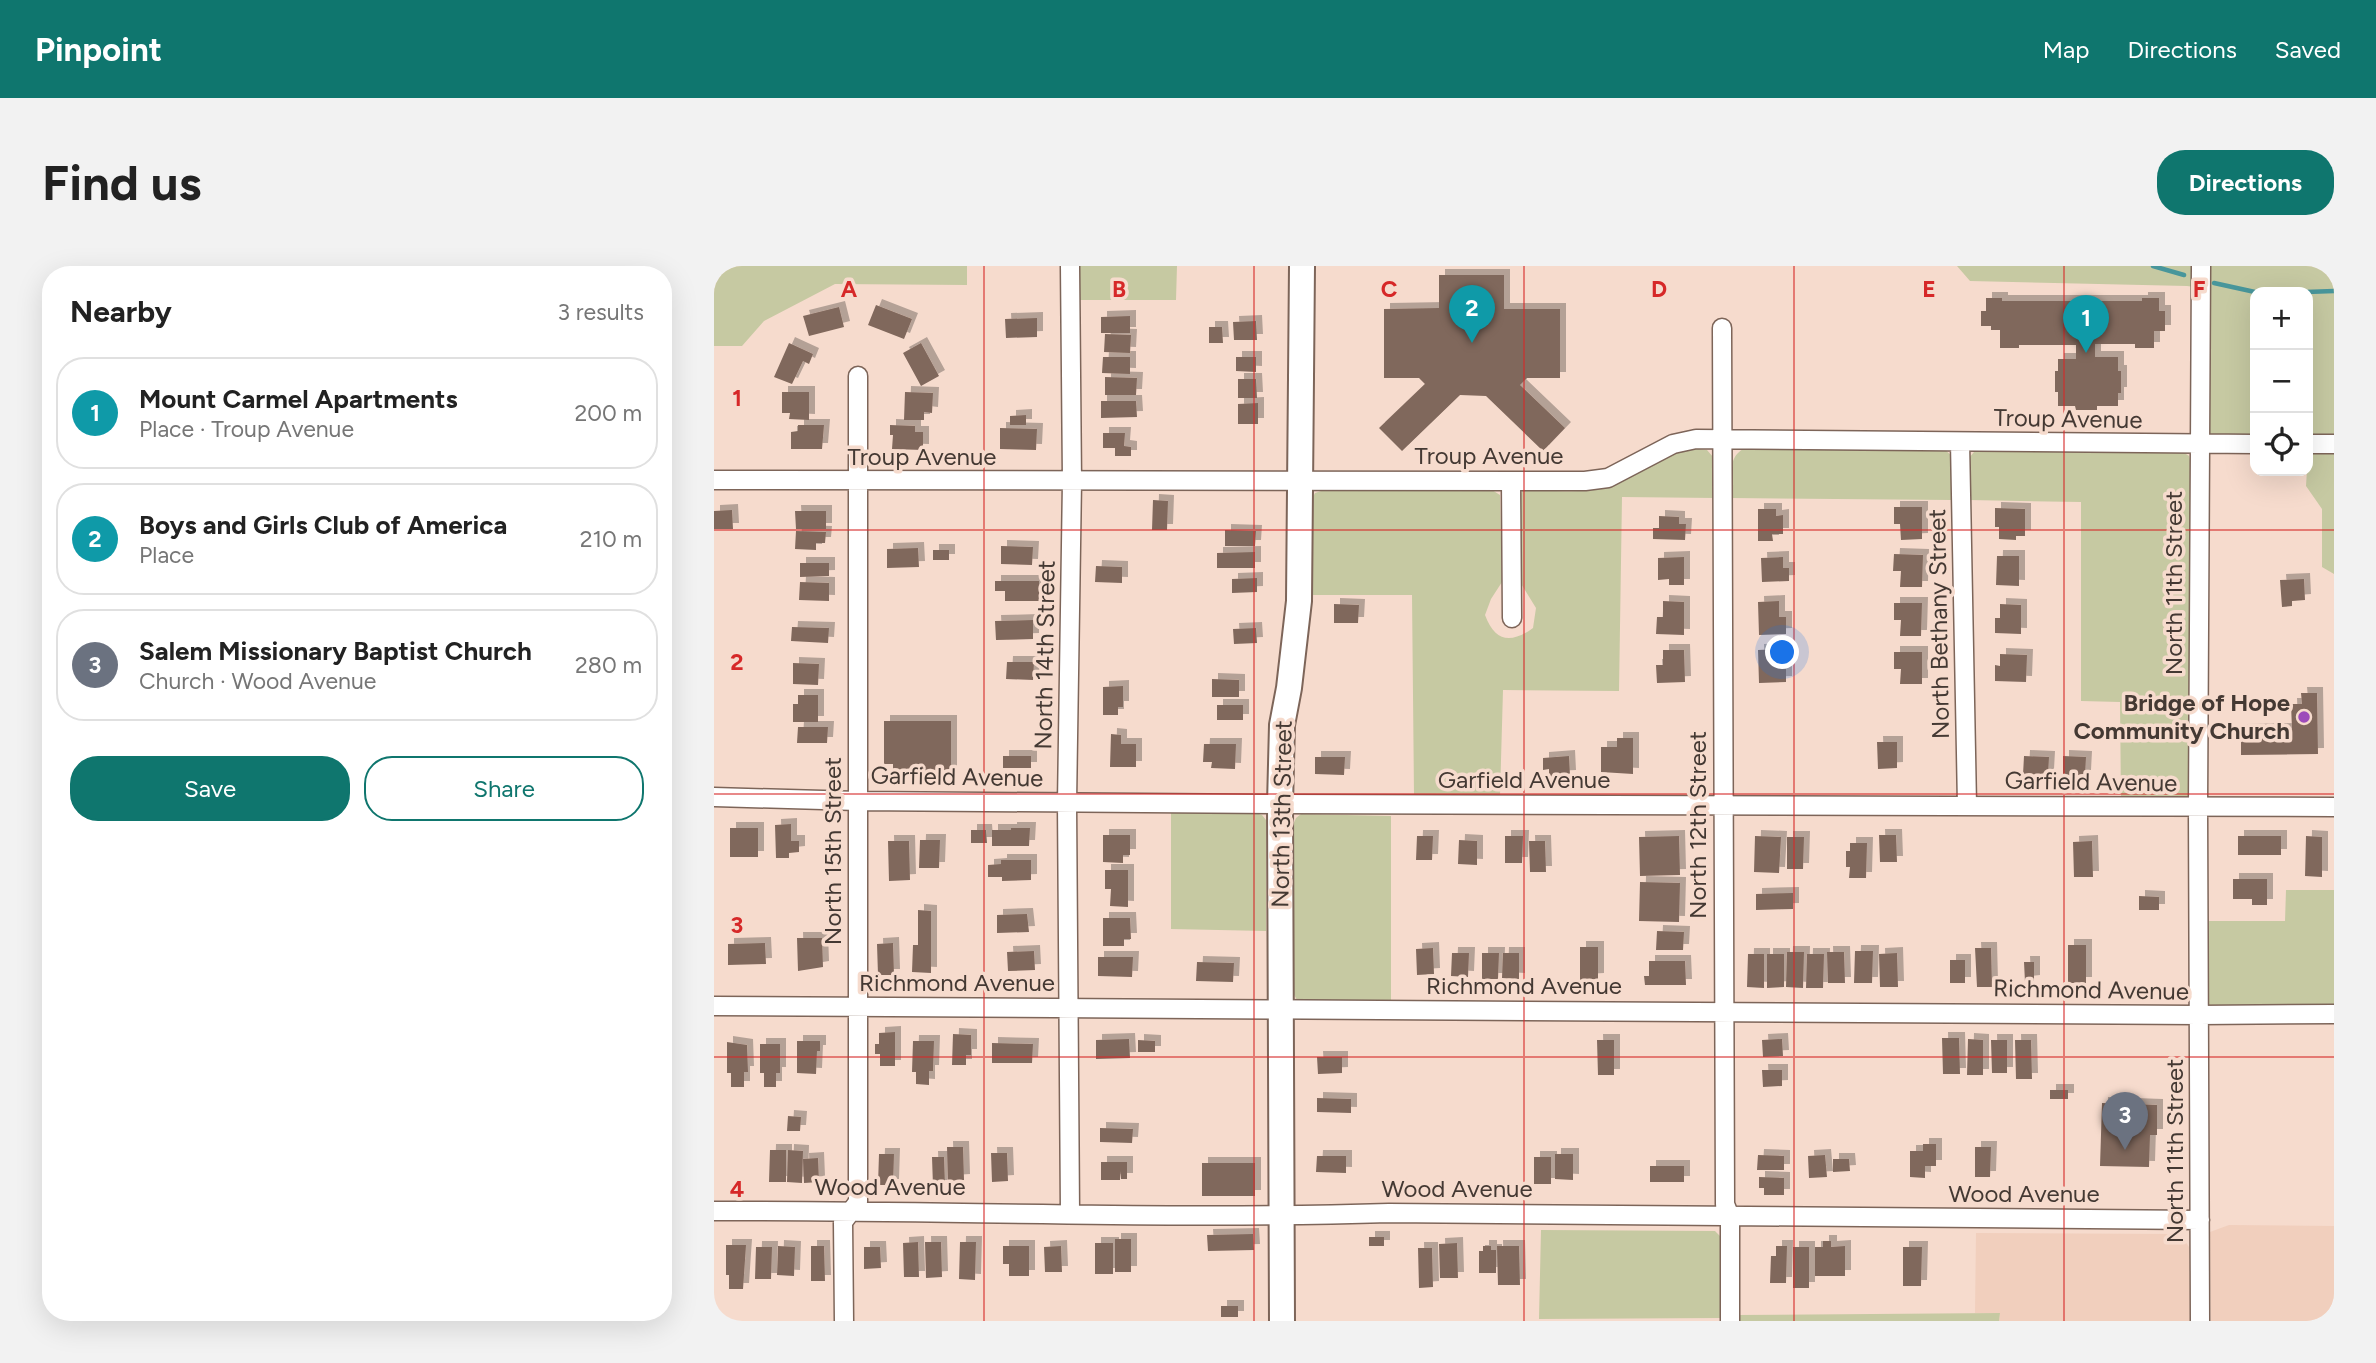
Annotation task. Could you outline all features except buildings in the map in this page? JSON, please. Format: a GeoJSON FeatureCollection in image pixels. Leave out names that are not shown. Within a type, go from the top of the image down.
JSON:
{"type":"FeatureCollection","features":[{"type":"Feature","properties":{"kind":"street","name":"North 14th Street"},"geometry":{"type":"LineString","coordinates":[[1070,266],[1070,1213]]}},
{"type":"Feature","properties":{"kind":"street","name":"North 13th Street"},"geometry":{"type":"LineString","coordinates":[[1282,1321],[1280,804],[1282,725],[1299,601],[1302,266]]}},
{"type":"Feature","properties":{"kind":"street","name":"North 11th Street"},"geometry":{"type":"LineString","coordinates":[[2200,1321],[2198,807],[2201,266]]}},
{"type":"Feature","properties":{"kind":"street","name":"North 12th Street"},"geometry":{"type":"LineString","coordinates":[[1722,328],[1725,1204],[1730,1217],[1730,1321]]}},
{"type":"Feature","properties":{"kind":"street","name":"North 15th Street"},"geometry":{"type":"LineString","coordinates":[[844,1321],[844,1222],[858,1202],[859,376]]}},
{"type":"Feature","properties":{"kind":"street","name":"Troup Avenue"},"geometry":{"type":"LineString","coordinates":[[714,480],[1585,481],[1608,478],[1673,444],[1696,439],[2250,444]]}},
{"type":"Feature","properties":{"kind":"street","name":"North Bethany Street"},"geometry":{"type":"LineString","coordinates":[[1960,442],[1967,805]]}},
{"type":"Feature","properties":{"kind":"street"},"geometry":{"type":"LineString","coordinates":[[2313,444],[2334,444]]}},
{"type":"Feature","properties":{"kind":"street"},"geometry":{"type":"LineString","coordinates":[[1511,481],[1512,618]]}},
{"type":"Feature","properties":{"kind":"street","name":"Garfield Avenue"},"geometry":{"type":"LineString","coordinates":[[714,797],[1068,803],[2334,807]]}},
{"type":"Feature","properties":{"kind":"street","name":"Richmond Avenue"},"geometry":{"type":"LineString","coordinates":[[714,1006],[2199,1016],[2334,1014]]}},
{"type":"Feature","properties":{"kind":"street","name":"Wood Avenue"},"geometry":{"type":"LineString","coordinates":[[714,1211],[2200,1220]]}},
{"type":"Feature","properties":{"kind":"shaded area"},"geometry":{"type":"Polygon","coordinates":[[[2229,1225],[2334,1226],[2334,1321],[2211,1321],[2210,1232],[2229,1225]]]}},
{"type":"Feature","properties":{"kind":"shaded area"},"geometry":{"type":"Polygon","coordinates":[[[1976,1233],[2174,1234],[2183,1238],[2189,1247],[2190,1321],[1999,1321],[2000,1313],[1975,1313],[1976,1233]]]}},
{"type":"Feature","properties":{"kind":"green space"},"geometry":{"type":"Polygon","coordinates":[[[714,266],[967,266],[967,285],[835,284],[764,321],[742,346],[714,346],[714,266]]]}},
{"type":"Feature","properties":{"kind":"green space"},"geometry":{"type":"Polygon","coordinates":[[[1078,266],[1177,266],[1176,300],[1078,300],[1078,266]]]}},
{"type":"Feature","properties":{"kind":"green space"},"geometry":{"type":"Polygon","coordinates":[[[1957,266],[2334,266],[2334,435],[2313,435],[2313,287],[2250,287],[2250,435],[2209,435],[2208,289],[2187,286],[1970,281],[1957,266]]]}},
{"type":"Feature","properties":{"kind":"green space"},"geometry":{"type":"Polygon","coordinates":[[[2334,439],[2334,574],[2322,567],[2322,509],[2306,486],[2307,476],[2313,476],[2313,451],[2334,439]]]}},
{"type":"Feature","properties":{"kind":"green space"},"geometry":{"type":"Polygon","coordinates":[[[1691,448],[1707,450],[1713,457],[1715,498],[1622,497],[1619,691],[1503,690],[1500,796],[1414,795],[1412,595],[1311,595],[1312,499],[1315,493],[1324,490],[1492,490],[1500,495],[1502,582],[1485,615],[1494,631],[1504,638],[1511,638],[1533,628],[1536,608],[1520,582],[1519,499],[1522,491],[1595,490],[1626,480],[1671,455],[1691,448]]]}},
{"type":"Feature","properties":{"kind":"green space"},"geometry":{"type":"Polygon","coordinates":[[[1745,448],[1945,450],[1951,455],[1952,500],[1731,498],[1732,463],[1745,448]]]}},
{"type":"Feature","properties":{"kind":"green space"},"geometry":{"type":"Polygon","coordinates":[[[1974,452],[2183,452],[2189,456],[2191,796],[2187,801],[2121,800],[2120,702],[2081,701],[2081,502],[1969,500],[1969,458],[1974,452]]]}},
{"type":"Feature","properties":{"kind":"green space"},"geometry":{"type":"Polygon","coordinates":[[[1252,812],[1262,815],[1266,820],[1266,931],[1171,929],[1171,813],[1252,812]]]}},
{"type":"Feature","properties":{"kind":"green space"},"geometry":{"type":"Polygon","coordinates":[[[1301,814],[1391,816],[1391,1001],[1305,1002],[1297,1000],[1293,993],[1293,825],[1301,814]]]}},
{"type":"Feature","properties":{"kind":"green space"},"geometry":{"type":"Polygon","coordinates":[[[2286,890],[2334,890],[2334,1008],[2209,1008],[2209,921],[2285,921],[2286,890]]]}},
{"type":"Feature","properties":{"kind":"green space"},"geometry":{"type":"Polygon","coordinates":[[[1541,1230],[1715,1231],[1722,1238],[1721,1318],[1539,1319],[1541,1230]]]}},
{"type":"Feature","properties":{"kind":"green space"},"geometry":{"type":"Polygon","coordinates":[[[2000,1313],[1999,1321],[1736,1321],[1737,1315],[2000,1313]]]}},
{"type":"Feature","properties":{"kind":"waterway"},"geometry":{"type":"LineString","coordinates":[[2153,266],[2184,275]]}},
{"type":"Feature","properties":{"kind":"waterway"},"geometry":{"type":"LineString","coordinates":[[2214,283],[2250,291]]}},
{"type":"Feature","properties":{"kind":"waterway"},"geometry":{"type":"LineString","coordinates":[[2313,292],[2334,291]]}},
{"type":"Feature","properties":{"kind":"place","name":"Boys and Girls Club of America"},"geometry":{"type":"Point","coordinates":[1472,343]}},
{"type":"Feature","properties":{"kind":"place","name":"Mount Carmel Apartments"},"geometry":{"type":"Point","coordinates":[2086,353]}},
{"type":"Feature","properties":{"kind":"place","name":"Bridge of Hope Community Church"},"geometry":{"type":"Point","coordinates":[2304,717]}},
{"type":"Feature","properties":{"kind":"place","name":"Salem Missionary Baptist Church"},"geometry":{"type":"Point","coordinates":[2125,1150]}}]}
